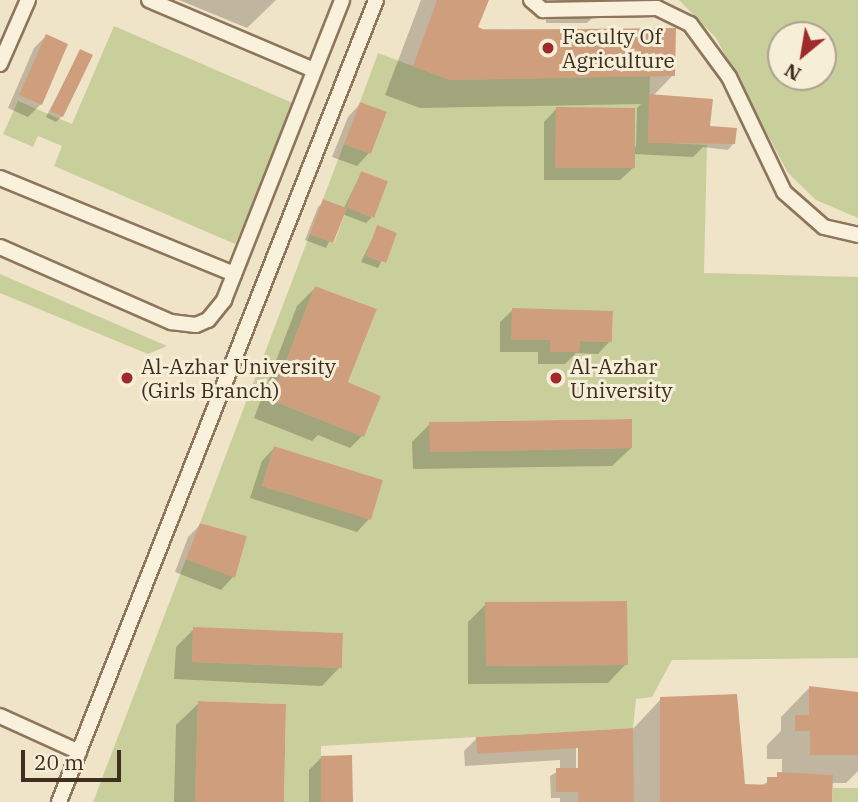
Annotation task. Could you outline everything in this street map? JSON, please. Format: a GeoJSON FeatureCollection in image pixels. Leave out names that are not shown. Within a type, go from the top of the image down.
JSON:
{"type":"FeatureCollection","features":[{"type":"Feature","properties":{"kind":"lane"},"geometry":{"type":"LineString","coordinates":[[0,64],[28,0]]}},
{"type":"Feature","properties":{"kind":"lane"},"geometry":{"type":"LineString","coordinates":[[149,0],[314,71]]}},
{"type":"Feature","properties":{"kind":"lane"},"geometry":{"type":"LineString","coordinates":[[0,247],[184,326],[196,325],[218,312],[342,0]]}},
{"type":"Feature","properties":{"kind":"lane"},"geometry":{"type":"LineString","coordinates":[[59,802],[376,0]]}},
{"type":"Feature","properties":{"kind":"lane"},"geometry":{"type":"LineString","coordinates":[[531,0],[543,10],[657,4],[690,24],[729,77],[780,184],[795,206],[824,227],[858,235]]}},
{"type":"Feature","properties":{"kind":"lane"},"geometry":{"type":"LineString","coordinates":[[0,178],[234,274]]}},
{"type":"Feature","properties":{"kind":"lane"},"geometry":{"type":"LineString","coordinates":[[0,716],[79,752]]}},
{"type":"Feature","properties":{"kind":"green space"},"geometry":{"type":"Polygon","coordinates":[[[679,0],[858,0],[858,218],[816,200],[788,173],[716,38],[679,0]]]}},
{"type":"Feature","properties":{"kind":"green space"},"geometry":{"type":"Polygon","coordinates":[[[114,26],[295,104],[235,244],[54,166],[62,146],[38,136],[33,147],[3,134],[18,101],[72,124],[114,26]]]}},
{"type":"Feature","properties":{"kind":"green space","name":"Al-Azhar University"},"geometry":{"type":"Polygon","coordinates":[[[378,53],[450,80],[650,76],[648,142],[707,145],[704,273],[858,277],[858,658],[672,660],[652,697],[636,699],[633,728],[321,746],[321,802],[284,802],[286,704],[198,701],[195,802],[93,802],[186,559],[235,577],[247,536],[200,523],[310,234],[334,243],[347,208],[323,199],[344,144],[371,154],[387,113],[360,102],[378,53]],[[556,108],[556,168],[634,168],[634,108],[556,108]],[[361,171],[347,207],[373,218],[388,181],[361,171]],[[377,226],[366,256],[385,263],[397,233],[377,226]],[[315,286],[271,400],[364,437],[381,396],[348,382],[377,309],[315,286]],[[613,311],[512,340],[550,340],[550,352],[579,352],[580,341],[612,342],[613,311]],[[632,419],[430,422],[431,452],[632,448],[632,419]],[[274,446],[262,486],[371,519],[383,480],[274,446]],[[626,601],[486,602],[486,666],[628,665],[626,601]],[[193,628],[192,662],[342,668],[343,633],[193,628]]]}},
{"type":"Feature","properties":{"kind":"green space"},"geometry":{"type":"Polygon","coordinates":[[[0,274],[167,346],[148,354],[0,293],[0,274]]]}},
{"type":"Feature","properties":{"kind":"green space"},"geometry":{"type":"Polygon","coordinates":[[[833,788],[858,788],[858,802],[832,802],[833,788]]]}},
{"type":"Feature","properties":{"kind":"building","name":"Faculty Of Agriculture"},"geometry":{"type":"Polygon","coordinates":[[[437,0],[489,0],[478,27],[485,30],[676,28],[675,76],[450,80],[413,66],[437,0]]]}},
{"type":"Feature","properties":{"kind":"building"},"geometry":{"type":"Polygon","coordinates":[[[46,34],[68,44],[42,105],[19,95],[46,34]]]}},
{"type":"Feature","properties":{"kind":"building"},"geometry":{"type":"Polygon","coordinates":[[[80,49],[93,55],[63,117],[50,111],[80,49]]]}},
{"type":"Feature","properties":{"kind":"building"},"geometry":{"type":"Polygon","coordinates":[[[649,94],[713,99],[710,126],[737,128],[735,144],[648,143],[649,94]]]}},
{"type":"Feature","properties":{"kind":"building"},"geometry":{"type":"Polygon","coordinates":[[[360,102],[387,112],[371,154],[344,144],[360,102]]]}},
{"type":"Feature","properties":{"kind":"building"},"geometry":{"type":"Polygon","coordinates":[[[556,107],[635,108],[635,168],[555,168],[556,107]]]}},
{"type":"Feature","properties":{"kind":"building"},"geometry":{"type":"Polygon","coordinates":[[[361,171],[388,181],[374,218],[347,208],[361,171]]]}},
{"type":"Feature","properties":{"kind":"building"},"geometry":{"type":"Polygon","coordinates":[[[323,199],[347,208],[333,243],[310,234],[323,199]]]}},
{"type":"Feature","properties":{"kind":"building"},"geometry":{"type":"Polygon","coordinates":[[[377,225],[397,233],[386,263],[366,256],[377,225]]]}},
{"type":"Feature","properties":{"kind":"building"},"geometry":{"type":"Polygon","coordinates":[[[315,286],[377,309],[348,382],[381,396],[364,437],[271,400],[315,286]]]}},
{"type":"Feature","properties":{"kind":"building"},"geometry":{"type":"Polygon","coordinates":[[[512,308],[613,311],[612,342],[580,341],[579,352],[550,352],[550,340],[511,340],[512,308]]]}},
{"type":"Feature","properties":{"kind":"building"},"geometry":{"type":"Polygon","coordinates":[[[632,419],[632,448],[430,452],[429,422],[632,419]]]}},
{"type":"Feature","properties":{"kind":"building"},"geometry":{"type":"Polygon","coordinates":[[[274,446],[383,480],[371,520],[262,486],[274,446]]]}},
{"type":"Feature","properties":{"kind":"building"},"geometry":{"type":"Polygon","coordinates":[[[200,523],[247,536],[235,578],[186,559],[200,523]]]}},
{"type":"Feature","properties":{"kind":"building"},"geometry":{"type":"Polygon","coordinates":[[[627,601],[628,665],[486,666],[485,602],[627,601]]]}},
{"type":"Feature","properties":{"kind":"building"},"geometry":{"type":"Polygon","coordinates":[[[193,627],[343,633],[342,668],[192,662],[193,627]]]}},
{"type":"Feature","properties":{"kind":"building"},"geometry":{"type":"Polygon","coordinates":[[[809,686],[858,692],[858,755],[810,755],[810,731],[795,731],[795,715],[809,715],[809,686]]]}},
{"type":"Feature","properties":{"kind":"building"},"geometry":{"type":"Polygon","coordinates":[[[737,694],[745,784],[767,785],[767,777],[777,777],[777,772],[833,775],[832,802],[660,802],[660,697],[737,694]]]}},
{"type":"Feature","properties":{"kind":"building"},"geometry":{"type":"Polygon","coordinates":[[[198,701],[286,704],[284,802],[195,802],[198,701]]]}},
{"type":"Feature","properties":{"kind":"building"},"geometry":{"type":"Polygon","coordinates":[[[633,728],[634,802],[578,802],[578,792],[556,792],[556,768],[578,768],[578,748],[477,754],[476,737],[633,728]]]}},
{"type":"Feature","properties":{"kind":"building"},"geometry":{"type":"Polygon","coordinates":[[[352,755],[353,802],[321,802],[321,756],[352,755]]]}},
{"type":"Feature","properties":{"kind":"place","name":"Faculty Of Agriculture"},"geometry":{"type":"Point","coordinates":[548,48]}},
{"type":"Feature","properties":{"kind":"place","name":"Al-Azhar University (Girls Branch)"},"geometry":{"type":"Point","coordinates":[127,378]}},
{"type":"Feature","properties":{"kind":"place","name":"Al-Azhar University"},"geometry":{"type":"Point","coordinates":[556,378]}}]}
